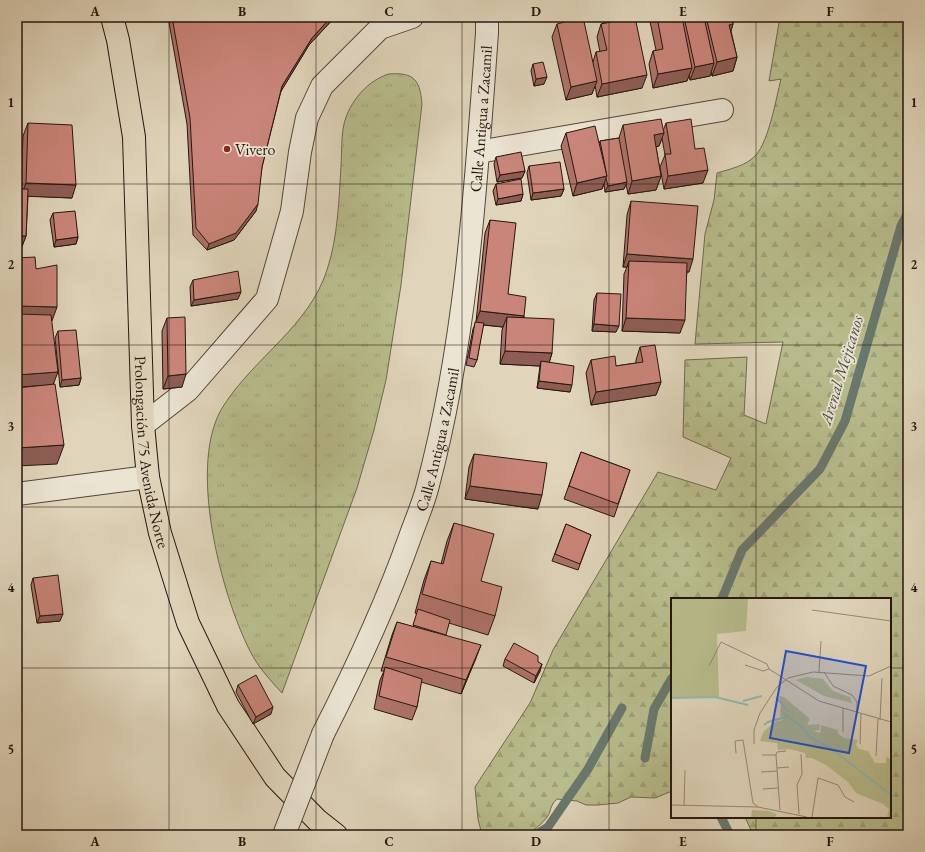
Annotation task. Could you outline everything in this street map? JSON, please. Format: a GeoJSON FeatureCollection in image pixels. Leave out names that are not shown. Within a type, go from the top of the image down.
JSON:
{"type":"FeatureCollection","features":[{"type":"Feature","properties":{"kind":"main road","name":"Prolongación 75 Avenida Norte"},"geometry":{"type":"LineString","coordinates":[[112,17],[118,40],[134,137],[143,425],[148,477],[160,533],[188,623],[228,706],[274,777],[317,820],[336,835]]}},
{"type":"Feature","properties":{"kind":"street"},"geometry":{"type":"LineString","coordinates":[[143,425],[188,390],[267,299],[292,211],[300,152],[307,118],[322,86],[380,28],[412,17]]}},
{"type":"Feature","properties":{"kind":"street","name":"Calle Antigua a Zacamil"},"geometry":{"type":"LineString","coordinates":[[284,835],[323,734],[363,656],[403,558],[428,487],[445,413],[454,363],[473,215],[487,17]]}},
{"type":"Feature","properties":{"kind":"street"},"geometry":{"type":"LineString","coordinates":[[478,152],[722,110]]}},
{"type":"Feature","properties":{"kind":"street"},"geometry":{"type":"LineString","coordinates":[[17,494],[148,477]]}},
{"type":"Feature","properties":{"kind":"green space"},"geometry":{"type":"Polygon","coordinates":[[[780,17],[908,17],[908,835],[759,835],[751,830],[745,818],[891,818],[891,598],[671,598],[671,791],[655,798],[631,797],[618,803],[598,805],[586,805],[577,801],[557,799],[553,804],[550,813],[540,825],[525,834],[510,836],[482,835],[478,819],[475,787],[530,703],[553,650],[658,472],[716,490],[731,458],[683,437],[685,360],[747,357],[744,415],[766,424],[783,342],[695,344],[705,234],[714,200],[717,173],[738,167],[748,162],[761,148],[772,119],[781,79],[769,81],[780,17]]]}},
{"type":"Feature","properties":{"kind":"green space"},"geometry":{"type":"Polygon","coordinates":[[[389,74],[404,74],[414,79],[420,89],[422,104],[401,285],[386,380],[374,430],[357,488],[282,693],[260,668],[250,651],[228,597],[219,563],[212,528],[208,493],[208,459],[213,430],[224,405],[251,372],[295,325],[319,290],[331,257],[336,231],[340,192],[342,134],[344,124],[350,108],[360,93],[374,81],[389,74]]]}},
{"type":"Feature","properties":{"kind":"building","name":"Vivero"},"geometry":{"type":"Polygon","coordinates":[[[172,17],[331,17],[312,38],[282,86],[262,167],[258,204],[236,233],[209,244],[196,228],[190,118],[172,17]]]}},
{"type":"Feature","properties":{"kind":"building"},"geometry":{"type":"Polygon","coordinates":[[[583,17],[597,81],[571,87],[557,24],[583,17]]]}},
{"type":"Feature","properties":{"kind":"building"},"geometry":{"type":"Polygon","coordinates":[[[611,17],[635,17],[647,75],[602,84],[596,52],[607,50],[601,24],[611,22],[611,17]]]}},
{"type":"Feature","properties":{"kind":"building"},"geometry":{"type":"Polygon","coordinates":[[[657,17],[682,17],[692,68],[658,74],[653,51],[663,49],[657,17]]]}},
{"type":"Feature","properties":{"kind":"building"},"geometry":{"type":"Polygon","coordinates":[[[684,17],[704,17],[714,63],[695,67],[684,17]]]}},
{"type":"Feature","properties":{"kind":"building"},"geometry":{"type":"Polygon","coordinates":[[[706,17],[732,17],[733,24],[729,25],[737,57],[717,62],[706,17]]]}},
{"type":"Feature","properties":{"kind":"building"},"geometry":{"type":"Polygon","coordinates":[[[543,62],[547,77],[536,79],[533,64],[543,62]]]}},
{"type":"Feature","properties":{"kind":"building"},"geometry":{"type":"Polygon","coordinates":[[[661,119],[664,133],[654,135],[661,176],[632,181],[623,125],[661,119]]]}},
{"type":"Feature","properties":{"kind":"building"},"geometry":{"type":"Polygon","coordinates":[[[691,119],[695,149],[704,148],[708,170],[668,176],[665,154],[671,154],[666,123],[691,119]]]}},
{"type":"Feature","properties":{"kind":"building"},"geometry":{"type":"Polygon","coordinates":[[[28,123],[72,125],[76,185],[26,183],[28,123]]]}},
{"type":"Feature","properties":{"kind":"building"},"geometry":{"type":"Polygon","coordinates":[[[595,126],[607,176],[577,183],[566,133],[595,126]]]}},
{"type":"Feature","properties":{"kind":"building"},"geometry":{"type":"Polygon","coordinates":[[[619,138],[627,182],[608,186],[600,141],[619,138]]]}},
{"type":"Feature","properties":{"kind":"building"},"geometry":{"type":"Polygon","coordinates":[[[521,152],[525,171],[500,175],[496,157],[521,152]]]}},
{"type":"Feature","properties":{"kind":"building"},"geometry":{"type":"Polygon","coordinates":[[[560,162],[564,189],[533,193],[529,166],[560,162]]]}},
{"type":"Feature","properties":{"kind":"building"},"geometry":{"type":"Polygon","coordinates":[[[521,179],[523,194],[498,199],[496,184],[521,179]]]}},
{"type":"Feature","properties":{"kind":"building"},"geometry":{"type":"Polygon","coordinates":[[[17,189],[28,189],[26,236],[17,236],[17,189]]]}},
{"type":"Feature","properties":{"kind":"building"},"geometry":{"type":"Polygon","coordinates":[[[631,201],[698,206],[693,259],[627,254],[631,201]]]}},
{"type":"Feature","properties":{"kind":"building"},"geometry":{"type":"Polygon","coordinates":[[[75,211],[78,237],[56,240],[53,213],[75,211]]]}},
{"type":"Feature","properties":{"kind":"building"},"geometry":{"type":"Polygon","coordinates":[[[490,220],[516,223],[508,294],[526,297],[524,316],[480,311],[490,220]]]}},
{"type":"Feature","properties":{"kind":"building"},"geometry":{"type":"Polygon","coordinates":[[[35,257],[36,269],[57,265],[57,307],[17,306],[17,258],[35,257]]]}},
{"type":"Feature","properties":{"kind":"building"},"geometry":{"type":"Polygon","coordinates":[[[629,261],[687,263],[685,320],[626,318],[629,261]]]}},
{"type":"Feature","properties":{"kind":"building"},"geometry":{"type":"Polygon","coordinates":[[[238,271],[241,292],[194,300],[193,280],[238,271]]]}},
{"type":"Feature","properties":{"kind":"building"},"geometry":{"type":"Polygon","coordinates":[[[597,293],[621,294],[619,326],[594,324],[597,293]]]}},
{"type":"Feature","properties":{"kind":"building"},"geometry":{"type":"Polygon","coordinates":[[[17,314],[51,315],[58,372],[17,375],[17,314]]]}},
{"type":"Feature","properties":{"kind":"building"},"geometry":{"type":"Polygon","coordinates":[[[185,317],[186,374],[168,376],[167,318],[185,317]]]}},
{"type":"Feature","properties":{"kind":"building"},"geometry":{"type":"Polygon","coordinates":[[[507,317],[554,319],[552,353],[505,351],[507,317]]]}},
{"type":"Feature","properties":{"kind":"building"},"geometry":{"type":"Polygon","coordinates":[[[475,322],[484,323],[477,360],[469,358],[475,322]]]}},
{"type":"Feature","properties":{"kind":"building"},"geometry":{"type":"Polygon","coordinates":[[[76,330],[81,378],[62,380],[58,331],[76,330]]]}},
{"type":"Feature","properties":{"kind":"building"},"geometry":{"type":"Polygon","coordinates":[[[655,345],[661,382],[596,392],[591,360],[615,356],[616,366],[643,362],[640,347],[655,345]]]}},
{"type":"Feature","properties":{"kind":"building"},"geometry":{"type":"Polygon","coordinates":[[[541,361],[574,366],[572,385],[539,381],[541,361]]]}},
{"type":"Feature","properties":{"kind":"building"},"geometry":{"type":"Polygon","coordinates":[[[55,384],[64,445],[17,448],[17,388],[55,384]]]}},
{"type":"Feature","properties":{"kind":"building"},"geometry":{"type":"Polygon","coordinates":[[[581,452],[630,470],[618,504],[569,486],[581,452]]]}},
{"type":"Feature","properties":{"kind":"building"},"geometry":{"type":"Polygon","coordinates":[[[474,454],[547,463],[542,495],[470,486],[474,454]]]}},
{"type":"Feature","properties":{"kind":"building"},"geometry":{"type":"Polygon","coordinates":[[[454,523],[494,534],[481,581],[502,587],[495,616],[422,594],[431,561],[443,564],[454,523]]]}},
{"type":"Feature","properties":{"kind":"building"},"geometry":{"type":"Polygon","coordinates":[[[566,524],[591,535],[580,564],[555,554],[566,524]]]}},
{"type":"Feature","properties":{"kind":"building"},"geometry":{"type":"Polygon","coordinates":[[[58,575],[63,614],[40,616],[33,578],[58,575]]]}},
{"type":"Feature","properties":{"kind":"building"},"geometry":{"type":"Polygon","coordinates":[[[418,609],[450,620],[446,635],[413,625],[418,609]]]}},
{"type":"Feature","properties":{"kind":"building"},"geometry":{"type":"Polygon","coordinates":[[[397,622],[481,645],[466,680],[386,657],[397,622]]]}},
{"type":"Feature","properties":{"kind":"building"},"geometry":{"type":"Polygon","coordinates":[[[514,643],[538,656],[538,662],[542,664],[536,676],[505,659],[514,643]]]}},
{"type":"Feature","properties":{"kind":"building"},"geometry":{"type":"Polygon","coordinates":[[[385,667],[422,679],[417,707],[379,696],[385,667]]]}},
{"type":"Feature","properties":{"kind":"building"},"geometry":{"type":"Polygon","coordinates":[[[256,675],[273,707],[256,717],[238,685],[256,675]]]}},
{"type":"Feature","properties":{"kind":"waterway","name":"Arenal Mejicanos"},"geometry":{"type":"LineString","coordinates":[[722,598],[742,550],[820,469],[845,421],[901,226],[908,212]]}},
{"type":"Feature","properties":{"kind":"waterway","name":"Arenal Mejicanos"},"geometry":{"type":"LineString","coordinates":[[645,758],[654,709],[671,680]]}},
{"type":"Feature","properties":{"kind":"waterway"},"geometry":{"type":"LineString","coordinates":[[535,835],[548,827],[588,769],[622,708]]}},
{"type":"Feature","properties":{"kind":"waterway"},"geometry":{"type":"LineString","coordinates":[[722,818],[730,835]]}},
{"type":"Feature","properties":{"kind":"place","name":"Vivero"},"geometry":{"type":"Point","coordinates":[227,149]}}]}
